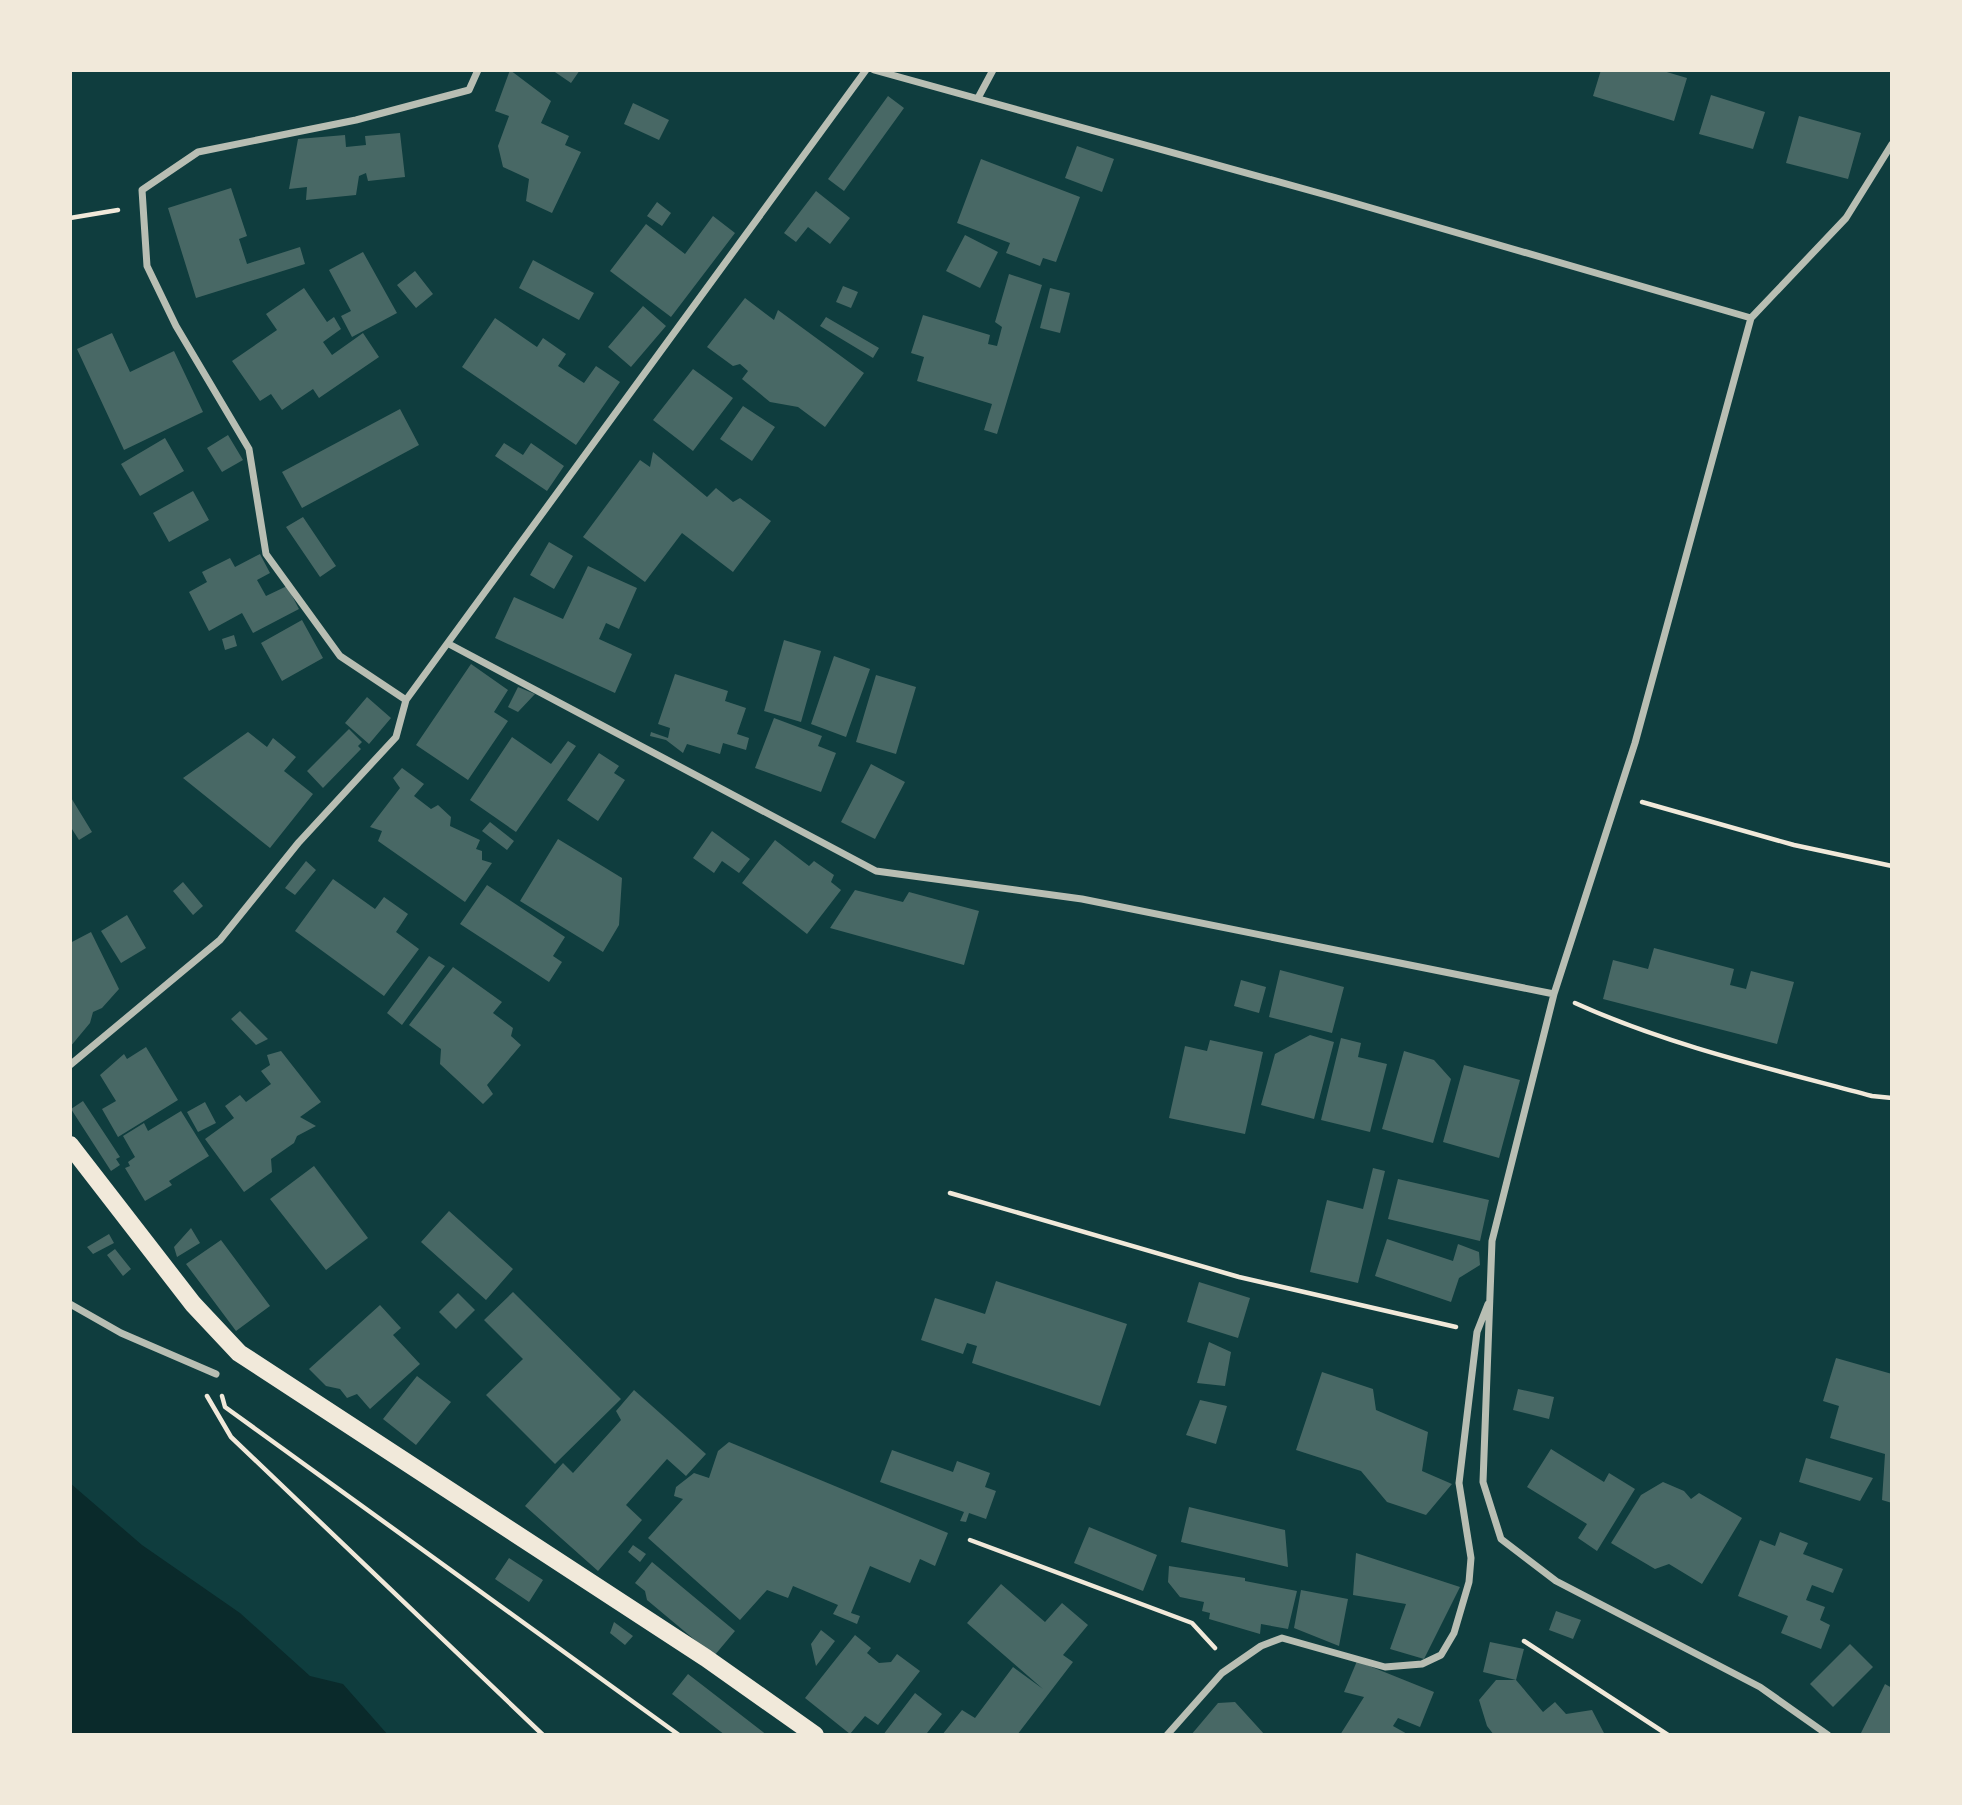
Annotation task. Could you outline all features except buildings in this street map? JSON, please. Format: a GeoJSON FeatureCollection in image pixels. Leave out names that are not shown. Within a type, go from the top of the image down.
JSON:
{"type":"FeatureCollection","features":[{"type":"Feature","properties":{"kind":"main road"},"geometry":{"type":"LineString","coordinates":[[70,1145],[193,1304],[239,1353],[706,1658],[815,1735]]}},
{"type":"Feature","properties":{"kind":"street"},"geometry":{"type":"LineString","coordinates":[[406,700],[340,656],[266,554],[248,449],[176,326],[147,266],[142,190],[198,152],[356,120],[469,90],[478,70]]}},
{"type":"Feature","properties":{"kind":"street"},"geometry":{"type":"LineString","coordinates":[[70,1065],[220,940],[299,842],[396,737],[406,700],[866,70]]}},
{"type":"Feature","properties":{"kind":"street"},"geometry":{"type":"LineString","coordinates":[[874,70],[1337,198],[1751,318]]}},
{"type":"Feature","properties":{"kind":"street"},"geometry":{"type":"LineString","coordinates":[[978,98],[993,70]]}},
{"type":"Feature","properties":{"kind":"street"},"geometry":{"type":"LineString","coordinates":[[1828,1735],[1760,1687],[1556,1581],[1501,1539],[1483,1482],[1492,1241],[1554,994],[1619,795],[1751,318],[1846,218],[1892,144]]}},
{"type":"Feature","properties":{"kind":"street"},"geometry":{"type":"LineString","coordinates":[[449,644],[876,871],[1082,899],[1554,994]]}},
{"type":"Feature","properties":{"kind":"street"},"geometry":{"type":"LineString","coordinates":[[1167,1735],[1222,1673],[1261,1646],[1282,1638],[1385,1667],[1422,1664],[1441,1655],[1454,1633],[1469,1582],[1471,1558],[1459,1483],[1477,1332],[1490,1298]]}},
{"type":"Feature","properties":{"kind":"street"},"geometry":{"type":"LineString","coordinates":[[70,1304],[121,1333],[216,1374]]}},
{"type":"Feature","properties":{"kind":"path"},"geometry":{"type":"LineString","coordinates":[[70,218],[143,205]]}},
{"type":"Feature","properties":{"kind":"path"},"geometry":{"type":"LineString","coordinates":[[1619,795],[1794,845],[1892,866]]}},
{"type":"Feature","properties":{"kind":"path"},"geometry":{"type":"LineString","coordinates":[[1554,994],[1633,1029],[1872,1096],[1892,1098]]}},
{"type":"Feature","properties":{"kind":"path"},"geometry":{"type":"LineString","coordinates":[[950,1193],[1239,1277],[1477,1332]]}},
{"type":"Feature","properties":{"kind":"path"},"geometry":{"type":"LineString","coordinates":[[185,1360],[231,1437],[543,1735]]}},
{"type":"Feature","properties":{"kind":"path"},"geometry":{"type":"LineString","coordinates":[[216,1374],[225,1407],[679,1735]]}},
{"type":"Feature","properties":{"kind":"path"},"geometry":{"type":"LineString","coordinates":[[970,1540],[1192,1623],[1232,1666]]}},
{"type":"Feature","properties":{"kind":"path"},"geometry":{"type":"LineString","coordinates":[[1524,1641],[1668,1735]]}},
{"type":"Feature","properties":{"kind":"water"},"geometry":{"type":"Polygon","coordinates":[[[70,1483],[142,1545],[240,1613],[310,1676],[343,1684],[388,1735],[70,1735],[70,1483]]]}}]}
